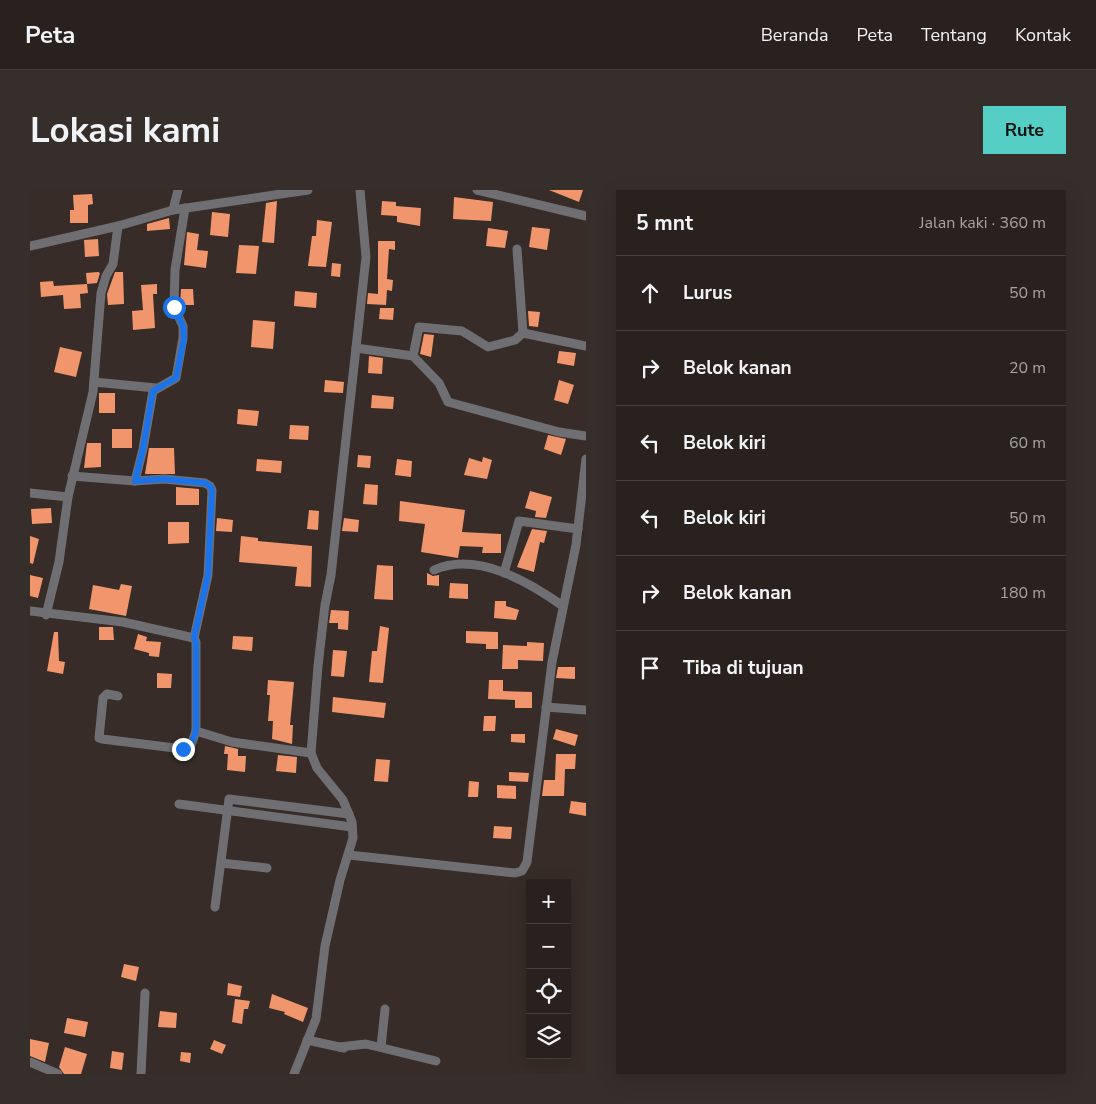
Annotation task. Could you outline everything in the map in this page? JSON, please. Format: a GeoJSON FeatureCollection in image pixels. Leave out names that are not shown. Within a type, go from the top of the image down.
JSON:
{"type":"FeatureCollection","features":[{"type":"Feature","properties":{"kind":"street"},"geometry":{"type":"LineString","coordinates":[[173,210],[178,190]]}},
{"type":"Feature","properties":{"kind":"street"},"geometry":{"type":"LineString","coordinates":[[30,246],[118,226],[173,210],[308,190]]}},
{"type":"Feature","properties":{"kind":"street"},"geometry":{"type":"LineString","coordinates":[[294,1074],[316,1020],[325,946],[340,880],[353,838],[349,814],[344,800],[317,768],[311,754],[318,666],[325,605],[332,575],[366,257],[360,190]]}},
{"type":"Feature","properties":{"kind":"street"},"geometry":{"type":"LineString","coordinates":[[477,190],[492,191],[586,216]]}},
{"type":"Feature","properties":{"kind":"street"},"geometry":{"type":"LineString","coordinates":[[135,481],[143,449],[153,391],[176,378],[184,338],[183,326],[174,307],[175,270],[185,208]]}},
{"type":"Feature","properties":{"kind":"street"},"geometry":{"type":"LineString","coordinates":[[46,615],[59,562],[72,476],[94,382],[101,294],[106,276],[113,264],[118,226]]}},
{"type":"Feature","properties":{"kind":"street"},"geometry":{"type":"LineString","coordinates":[[517,249],[523,333]]}},
{"type":"Feature","properties":{"kind":"street"},"geometry":{"type":"LineString","coordinates":[[413,356],[419,327],[462,331],[488,347],[515,340],[523,333]]}},
{"type":"Feature","properties":{"kind":"street"},"geometry":{"type":"LineString","coordinates":[[523,333],[586,346]]}},
{"type":"Feature","properties":{"kind":"street"},"geometry":{"type":"LineString","coordinates":[[356,348],[413,356],[439,383],[448,402],[559,432],[586,436]]}},
{"type":"Feature","properties":{"kind":"street"},"geometry":{"type":"LineString","coordinates":[[94,382],[156,388]]}},
{"type":"Feature","properties":{"kind":"street"},"geometry":{"type":"LineString","coordinates":[[349,855],[515,873],[522,870],[527,862],[552,662],[578,530],[586,458]]}},
{"type":"Feature","properties":{"kind":"street"},"geometry":{"type":"LineString","coordinates":[[72,476],[135,481],[164,479],[205,483],[212,490],[208,575],[194,638],[196,642],[196,731],[190,748],[183,749],[99,738],[102,698],[107,694],[118,696]]}},
{"type":"Feature","properties":{"kind":"street"},"geometry":{"type":"LineString","coordinates":[[30,493],[68,497]]}},
{"type":"Feature","properties":{"kind":"street"},"geometry":{"type":"LineString","coordinates":[[504,573],[519,521],[578,530]]}},
{"type":"Feature","properties":{"kind":"street"},"geometry":{"type":"LineString","coordinates":[[434,570],[445,565],[457,564],[504,573],[527,583],[563,606]]}},
{"type":"Feature","properties":{"kind":"street"},"geometry":{"type":"LineString","coordinates":[[30,611],[46,615],[122,622],[194,638]]}},
{"type":"Feature","properties":{"kind":"street"},"geometry":{"type":"LineString","coordinates":[[546,707],[586,710]]}},
{"type":"Feature","properties":{"kind":"street"},"geometry":{"type":"LineString","coordinates":[[196,731],[232,742],[311,754]]}},
{"type":"Feature","properties":{"kind":"street"},"geometry":{"type":"LineString","coordinates":[[215,907],[229,799],[349,814]]}},
{"type":"Feature","properties":{"kind":"street"},"geometry":{"type":"LineString","coordinates":[[179,804],[352,827]]}},
{"type":"Feature","properties":{"kind":"street"},"geometry":{"type":"LineString","coordinates":[[221,862],[267,868]]}},
{"type":"Feature","properties":{"kind":"street"},"geometry":{"type":"LineString","coordinates":[[140,1074],[145,993]]}},
{"type":"Feature","properties":{"kind":"street"},"geometry":{"type":"LineString","coordinates":[[381,1046],[385,1009]]}},
{"type":"Feature","properties":{"kind":"street"},"geometry":{"type":"LineString","coordinates":[[307,1040],[351,1050]]}},
{"type":"Feature","properties":{"kind":"street"},"geometry":{"type":"LineString","coordinates":[[339,1047],[366,1044],[381,1046],[436,1061]]}},
{"type":"Feature","properties":{"kind":"street"},"geometry":{"type":"LineString","coordinates":[[30,1062],[58,1074]]}},
{"type":"Feature","properties":{"kind":"building"},"geometry":{"type":"Polygon","coordinates":[[[549,190],[583,190],[579,202],[549,190]]]}},
{"type":"Feature","properties":{"kind":"building"},"geometry":{"type":"Polygon","coordinates":[[[92,194],[93,204],[88,205],[88,223],[70,223],[70,210],[74,210],[73,195],[92,194]]]}},
{"type":"Feature","properties":{"kind":"building"},"geometry":{"type":"Polygon","coordinates":[[[454,197],[493,202],[491,221],[453,219],[454,197]]]}},
{"type":"Feature","properties":{"kind":"building"},"geometry":{"type":"Polygon","coordinates":[[[277,201],[274,243],[262,242],[266,203],[277,201]]]}},
{"type":"Feature","properties":{"kind":"building"},"geometry":{"type":"Polygon","coordinates":[[[382,201],[396,202],[396,206],[421,208],[420,226],[397,222],[397,216],[381,215],[382,201]]]}},
{"type":"Feature","properties":{"kind":"building"},"geometry":{"type":"Polygon","coordinates":[[[212,212],[230,214],[228,237],[210,235],[212,212]]]}},
{"type":"Feature","properties":{"kind":"building"},"geometry":{"type":"Polygon","coordinates":[[[169,218],[170,229],[147,231],[147,224],[169,218]]]}},
{"type":"Feature","properties":{"kind":"building"},"geometry":{"type":"Polygon","coordinates":[[[317,220],[332,222],[326,267],[308,266],[312,236],[316,236],[317,220]]]}},
{"type":"Feature","properties":{"kind":"building"},"geometry":{"type":"Polygon","coordinates":[[[532,227],[550,229],[547,250],[529,247],[532,227]]]}},
{"type":"Feature","properties":{"kind":"building"},"geometry":{"type":"Polygon","coordinates":[[[488,228],[508,231],[505,248],[486,246],[488,228]]]}},
{"type":"Feature","properties":{"kind":"building"},"geometry":{"type":"Polygon","coordinates":[[[187,232],[199,234],[197,250],[208,251],[206,268],[184,265],[187,232]]]}},
{"type":"Feature","properties":{"kind":"building"},"geometry":{"type":"Polygon","coordinates":[[[98,239],[99,256],[85,257],[84,240],[98,239]]]}},
{"type":"Feature","properties":{"kind":"building"},"geometry":{"type":"Polygon","coordinates":[[[378,241],[395,241],[395,250],[389,249],[387,279],[393,280],[392,291],[387,290],[386,305],[367,304],[368,293],[378,294],[378,241]]]}},
{"type":"Feature","properties":{"kind":"building"},"geometry":{"type":"Polygon","coordinates":[[[239,245],[259,246],[256,274],[236,273],[239,245]]]}},
{"type":"Feature","properties":{"kind":"building"},"geometry":{"type":"Polygon","coordinates":[[[332,263],[341,264],[340,277],[331,276],[332,263]]]}},
{"type":"Feature","properties":{"kind":"building"},"geometry":{"type":"Polygon","coordinates":[[[115,272],[123,272],[124,304],[108,305],[107,294],[115,272]]]}},
{"type":"Feature","properties":{"kind":"building"},"geometry":{"type":"Polygon","coordinates":[[[86,273],[100,273],[97,283],[87,284],[86,273]]]}},
{"type":"Feature","properties":{"kind":"building"},"geometry":{"type":"Polygon","coordinates":[[[53,281],[54,286],[87,284],[88,293],[80,294],[81,308],[64,309],[63,295],[41,297],[40,282],[53,281]]]}},
{"type":"Feature","properties":{"kind":"building"},"geometry":{"type":"Polygon","coordinates":[[[157,284],[157,294],[153,294],[155,328],[133,330],[132,311],[143,310],[141,285],[157,284]]]}},
{"type":"Feature","properties":{"kind":"building"},"geometry":{"type":"Polygon","coordinates":[[[181,289],[193,289],[194,305],[180,305],[181,289]]]}},
{"type":"Feature","properties":{"kind":"building"},"geometry":{"type":"Polygon","coordinates":[[[295,291],[317,293],[316,308],[294,306],[295,291]]]}},
{"type":"Feature","properties":{"kind":"building"},"geometry":{"type":"Polygon","coordinates":[[[380,308],[394,308],[393,320],[379,319],[380,308]]]}},
{"type":"Feature","properties":{"kind":"building"},"geometry":{"type":"Polygon","coordinates":[[[528,311],[540,312],[538,327],[529,326],[528,311]]]}},
{"type":"Feature","properties":{"kind":"building"},"geometry":{"type":"Polygon","coordinates":[[[253,320],[275,322],[273,349],[251,347],[253,320]]]}},
{"type":"Feature","properties":{"kind":"building"},"geometry":{"type":"Polygon","coordinates":[[[424,334],[434,335],[431,357],[420,354],[424,334]]]}},
{"type":"Feature","properties":{"kind":"building"},"geometry":{"type":"Polygon","coordinates":[[[60,347],[82,352],[76,377],[54,372],[60,347]]]}},
{"type":"Feature","properties":{"kind":"building"},"geometry":{"type":"Polygon","coordinates":[[[559,351],[576,353],[574,366],[557,363],[559,351]]]}},
{"type":"Feature","properties":{"kind":"building"},"geometry":{"type":"Polygon","coordinates":[[[369,356],[383,358],[382,374],[368,373],[369,356]]]}},
{"type":"Feature","properties":{"kind":"building"},"geometry":{"type":"Polygon","coordinates":[[[325,380],[344,382],[343,393],[324,392],[325,380]]]}},
{"type":"Feature","properties":{"kind":"building"},"geometry":{"type":"Polygon","coordinates":[[[559,380],[574,385],[568,404],[554,400],[559,380]]]}},
{"type":"Feature","properties":{"kind":"building"},"geometry":{"type":"Polygon","coordinates":[[[99,393],[115,393],[115,413],[99,413],[99,393]]]}},
{"type":"Feature","properties":{"kind":"building"},"geometry":{"type":"Polygon","coordinates":[[[372,395],[394,397],[393,409],[371,408],[372,395]]]}},
{"type":"Feature","properties":{"kind":"building"},"geometry":{"type":"Polygon","coordinates":[[[238,409],[259,411],[257,426],[237,424],[238,409]]]}},
{"type":"Feature","properties":{"kind":"building"},"geometry":{"type":"Polygon","coordinates":[[[290,425],[309,426],[308,440],[289,439],[290,425]]]}},
{"type":"Feature","properties":{"kind":"building"},"geometry":{"type":"Polygon","coordinates":[[[112,429],[132,429],[132,448],[112,448],[112,429]]]}},
{"type":"Feature","properties":{"kind":"building"},"geometry":{"type":"Polygon","coordinates":[[[548,435],[566,439],[561,455],[544,449],[548,435]]]}},
{"type":"Feature","properties":{"kind":"building"},"geometry":{"type":"Polygon","coordinates":[[[87,443],[101,443],[101,467],[84,468],[87,443]]]}},
{"type":"Feature","properties":{"kind":"building"},"geometry":{"type":"Polygon","coordinates":[[[149,448],[174,448],[175,474],[145,474],[149,448]]]}},
{"type":"Feature","properties":{"kind":"building"},"geometry":{"type":"Polygon","coordinates":[[[358,455],[371,456],[370,468],[357,467],[358,455]]]}},
{"type":"Feature","properties":{"kind":"building"},"geometry":{"type":"Polygon","coordinates":[[[483,457],[492,460],[487,479],[464,475],[469,458],[482,462],[483,457]]]}},
{"type":"Feature","properties":{"kind":"building"},"geometry":{"type":"Polygon","coordinates":[[[257,459],[282,461],[281,473],[256,471],[257,459]]]}},
{"type":"Feature","properties":{"kind":"building"},"geometry":{"type":"Polygon","coordinates":[[[397,459],[412,461],[411,477],[395,475],[397,459]]]}},
{"type":"Feature","properties":{"kind":"building"},"geometry":{"type":"Polygon","coordinates":[[[365,484],[378,485],[377,505],[363,504],[365,484]]]}},
{"type":"Feature","properties":{"kind":"building"},"geometry":{"type":"Polygon","coordinates":[[[176,487],[199,489],[199,505],[176,505],[176,487]]]}},
{"type":"Feature","properties":{"kind":"building"},"geometry":{"type":"Polygon","coordinates":[[[530,491],[552,497],[546,518],[535,517],[536,511],[525,508],[530,491]]]}},
{"type":"Feature","properties":{"kind":"building"},"geometry":{"type":"Polygon","coordinates":[[[400,501],[465,510],[462,532],[501,534],[501,553],[482,553],[483,547],[460,546],[458,558],[421,552],[425,524],[399,521],[400,501]]]}},
{"type":"Feature","properties":{"kind":"building"},"geometry":{"type":"Polygon","coordinates":[[[51,508],[52,523],[32,524],[31,509],[51,508]]]}},
{"type":"Feature","properties":{"kind":"building"},"geometry":{"type":"Polygon","coordinates":[[[309,510],[319,511],[318,530],[307,529],[309,510]]]}},
{"type":"Feature","properties":{"kind":"building"},"geometry":{"type":"Polygon","coordinates":[[[217,518],[233,520],[232,532],[216,531],[217,518]]]}},
{"type":"Feature","properties":{"kind":"building"},"geometry":{"type":"Polygon","coordinates":[[[344,518],[359,520],[358,532],[342,531],[344,518]]]}},
{"type":"Feature","properties":{"kind":"building"},"geometry":{"type":"Polygon","coordinates":[[[168,522],[189,522],[189,543],[168,544],[168,522]]]}},
{"type":"Feature","properties":{"kind":"building"},"geometry":{"type":"Polygon","coordinates":[[[532,529],[547,531],[544,543],[540,542],[534,572],[517,567],[532,529]]]}},
{"type":"Feature","properties":{"kind":"building"},"geometry":{"type":"Polygon","coordinates":[[[30,536],[39,539],[33,564],[30,563],[30,536]]]}},
{"type":"Feature","properties":{"kind":"building"},"geometry":{"type":"Polygon","coordinates":[[[241,536],[258,538],[258,541],[312,546],[311,587],[295,586],[297,567],[239,562],[241,536]]]}},
{"type":"Feature","properties":{"kind":"building"},"geometry":{"type":"Polygon","coordinates":[[[377,565],[393,566],[393,600],[374,599],[377,565]]]}},
{"type":"Feature","properties":{"kind":"building"},"geometry":{"type":"Polygon","coordinates":[[[427,573],[433,576],[439,575],[439,586],[427,585],[427,573]]]}},
{"type":"Feature","properties":{"kind":"building"},"geometry":{"type":"Polygon","coordinates":[[[30,575],[43,578],[38,598],[30,596],[30,575]]]}},
{"type":"Feature","properties":{"kind":"building"},"geometry":{"type":"Polygon","coordinates":[[[450,583],[468,584],[468,599],[449,598],[450,583]]]}},
{"type":"Feature","properties":{"kind":"building"},"geometry":{"type":"Polygon","coordinates":[[[121,584],[132,586],[126,616],[89,609],[93,585],[119,590],[121,584]]]}},
{"type":"Feature","properties":{"kind":"building"},"geometry":{"type":"Polygon","coordinates":[[[495,601],[506,601],[506,606],[519,610],[516,620],[494,618],[495,601]]]}},
{"type":"Feature","properties":{"kind":"building"},"geometry":{"type":"Polygon","coordinates":[[[331,610],[349,611],[348,630],[338,629],[338,623],[329,623],[331,610]]]}},
{"type":"Feature","properties":{"kind":"building"},"geometry":{"type":"Polygon","coordinates":[[[380,626],[389,628],[383,683],[369,682],[372,651],[377,651],[380,626]]]}},
{"type":"Feature","properties":{"kind":"building"},"geometry":{"type":"Polygon","coordinates":[[[99,627],[113,627],[114,640],[99,640],[99,627]]]}},
{"type":"Feature","properties":{"kind":"building"},"geometry":{"type":"Polygon","coordinates":[[[466,631],[498,632],[498,649],[486,649],[486,644],[466,643],[466,631]]]}},
{"type":"Feature","properties":{"kind":"building"},"geometry":{"type":"Polygon","coordinates":[[[54,632],[58,632],[59,661],[65,662],[63,674],[47,671],[54,632]]]}},
{"type":"Feature","properties":{"kind":"building"},"geometry":{"type":"Polygon","coordinates":[[[138,634],[147,637],[146,641],[161,642],[159,657],[149,656],[149,653],[134,649],[138,634]]]}},
{"type":"Feature","properties":{"kind":"building"},"geometry":{"type":"Polygon","coordinates":[[[233,636],[253,637],[252,651],[232,649],[233,636]]]}},
{"type":"Feature","properties":{"kind":"building"},"geometry":{"type":"Polygon","coordinates":[[[527,642],[544,643],[543,661],[518,660],[518,669],[502,669],[503,645],[527,646],[527,642]]]}},
{"type":"Feature","properties":{"kind":"building"},"geometry":{"type":"Polygon","coordinates":[[[333,650],[347,651],[344,677],[331,676],[333,650]]]}},
{"type":"Feature","properties":{"kind":"building"},"geometry":{"type":"Polygon","coordinates":[[[558,667],[575,667],[575,679],[556,678],[558,667]]]}},
{"type":"Feature","properties":{"kind":"building"},"geometry":{"type":"Polygon","coordinates":[[[157,673],[172,674],[171,688],[157,688],[157,673]]]}},
{"type":"Feature","properties":{"kind":"building"},"geometry":{"type":"Polygon","coordinates":[[[268,680],[294,682],[290,725],[293,725],[292,744],[272,739],[273,721],[268,721],[270,695],[267,695],[268,680]]]}},
{"type":"Feature","properties":{"kind":"building"},"geometry":{"type":"Polygon","coordinates":[[[489,680],[503,680],[503,691],[532,692],[532,708],[515,708],[515,700],[488,699],[489,680]]]}},
{"type":"Feature","properties":{"kind":"building"},"geometry":{"type":"Polygon","coordinates":[[[333,697],[386,703],[384,718],[332,712],[333,697]]]}},
{"type":"Feature","properties":{"kind":"building"},"geometry":{"type":"Polygon","coordinates":[[[484,716],[496,716],[495,731],[483,731],[484,716]]]}},
{"type":"Feature","properties":{"kind":"building"},"geometry":{"type":"Polygon","coordinates":[[[556,729],[578,735],[575,746],[553,739],[556,729]]]}},
{"type":"Feature","properties":{"kind":"building"},"geometry":{"type":"Polygon","coordinates":[[[511,734],[525,734],[525,743],[511,742],[511,734]]]}},
{"type":"Feature","properties":{"kind":"building"},"geometry":{"type":"Polygon","coordinates":[[[225,746],[238,749],[238,756],[246,756],[245,772],[227,770],[228,754],[224,754],[225,746]]]}},
{"type":"Feature","properties":{"kind":"building"},"geometry":{"type":"Polygon","coordinates":[[[556,754],[576,754],[575,769],[565,769],[564,796],[542,796],[544,780],[555,780],[556,754]]]}},
{"type":"Feature","properties":{"kind":"building"},"geometry":{"type":"Polygon","coordinates":[[[278,755],[297,757],[296,773],[276,771],[278,755]]]}},
{"type":"Feature","properties":{"kind":"building"},"geometry":{"type":"Polygon","coordinates":[[[376,759],[390,760],[388,782],[374,781],[376,759]]]}},
{"type":"Feature","properties":{"kind":"building"},"geometry":{"type":"Polygon","coordinates":[[[509,772],[529,773],[528,782],[509,781],[509,772]]]}},
{"type":"Feature","properties":{"kind":"building"},"geometry":{"type":"Polygon","coordinates":[[[469,781],[479,782],[478,797],[468,797],[469,781]]]}},
{"type":"Feature","properties":{"kind":"building"},"geometry":{"type":"Polygon","coordinates":[[[497,785],[516,786],[516,799],[497,798],[497,785]]]}},
{"type":"Feature","properties":{"kind":"building"},"geometry":{"type":"Polygon","coordinates":[[[571,801],[586,803],[586,816],[569,813],[571,801]]]}},
{"type":"Feature","properties":{"kind":"building"},"geometry":{"type":"Polygon","coordinates":[[[494,826],[512,827],[511,839],[493,838],[494,826]]]}},
{"type":"Feature","properties":{"kind":"building"},"geometry":{"type":"Polygon","coordinates":[[[124,964],[139,967],[136,981],[121,977],[124,964]]]}},
{"type":"Feature","properties":{"kind":"building"},"geometry":{"type":"Polygon","coordinates":[[[228,983],[242,986],[240,997],[227,995],[228,983]]]}},
{"type":"Feature","properties":{"kind":"building"},"geometry":{"type":"Polygon","coordinates":[[[272,994],[308,1008],[303,1022],[284,1014],[285,1012],[269,1008],[272,994]]]}},
{"type":"Feature","properties":{"kind":"building"},"geometry":{"type":"Polygon","coordinates":[[[235,999],[250,1001],[248,1009],[244,1009],[242,1024],[232,1022],[235,999]]]}},
{"type":"Feature","properties":{"kind":"building"},"geometry":{"type":"Polygon","coordinates":[[[160,1011],[177,1013],[176,1028],[158,1027],[160,1011]]]}},
{"type":"Feature","properties":{"kind":"building"},"geometry":{"type":"Polygon","coordinates":[[[67,1018],[88,1022],[85,1037],[64,1033],[67,1018]]]}},
{"type":"Feature","properties":{"kind":"building"},"geometry":{"type":"Polygon","coordinates":[[[30,1039],[49,1043],[45,1062],[30,1056],[30,1039]]]}},
{"type":"Feature","properties":{"kind":"building"},"geometry":{"type":"Polygon","coordinates":[[[214,1040],[226,1045],[222,1054],[210,1049],[214,1040]]]}},
{"type":"Feature","properties":{"kind":"building"},"geometry":{"type":"Polygon","coordinates":[[[65,1047],[87,1054],[81,1074],[64,1074],[59,1067],[65,1047]]]}},
{"type":"Feature","properties":{"kind":"building"},"geometry":{"type":"Polygon","coordinates":[[[112,1051],[124,1053],[122,1070],[110,1068],[112,1051]]]}},
{"type":"Feature","properties":{"kind":"building"},"geometry":{"type":"Polygon","coordinates":[[[181,1052],[191,1053],[190,1063],[180,1061],[181,1052]]]}},
{"type":"Feature","properties":{"kind":"route"},"geometry":{"type":"LineString","coordinates":[[174,307],[176,315],[183,326],[184,338],[176,378],[153,391],[143,449],[135,481],[164,479],[205,483],[212,490],[208,575],[194,638],[196,642],[196,731],[190,748],[183,749]]}}]}
